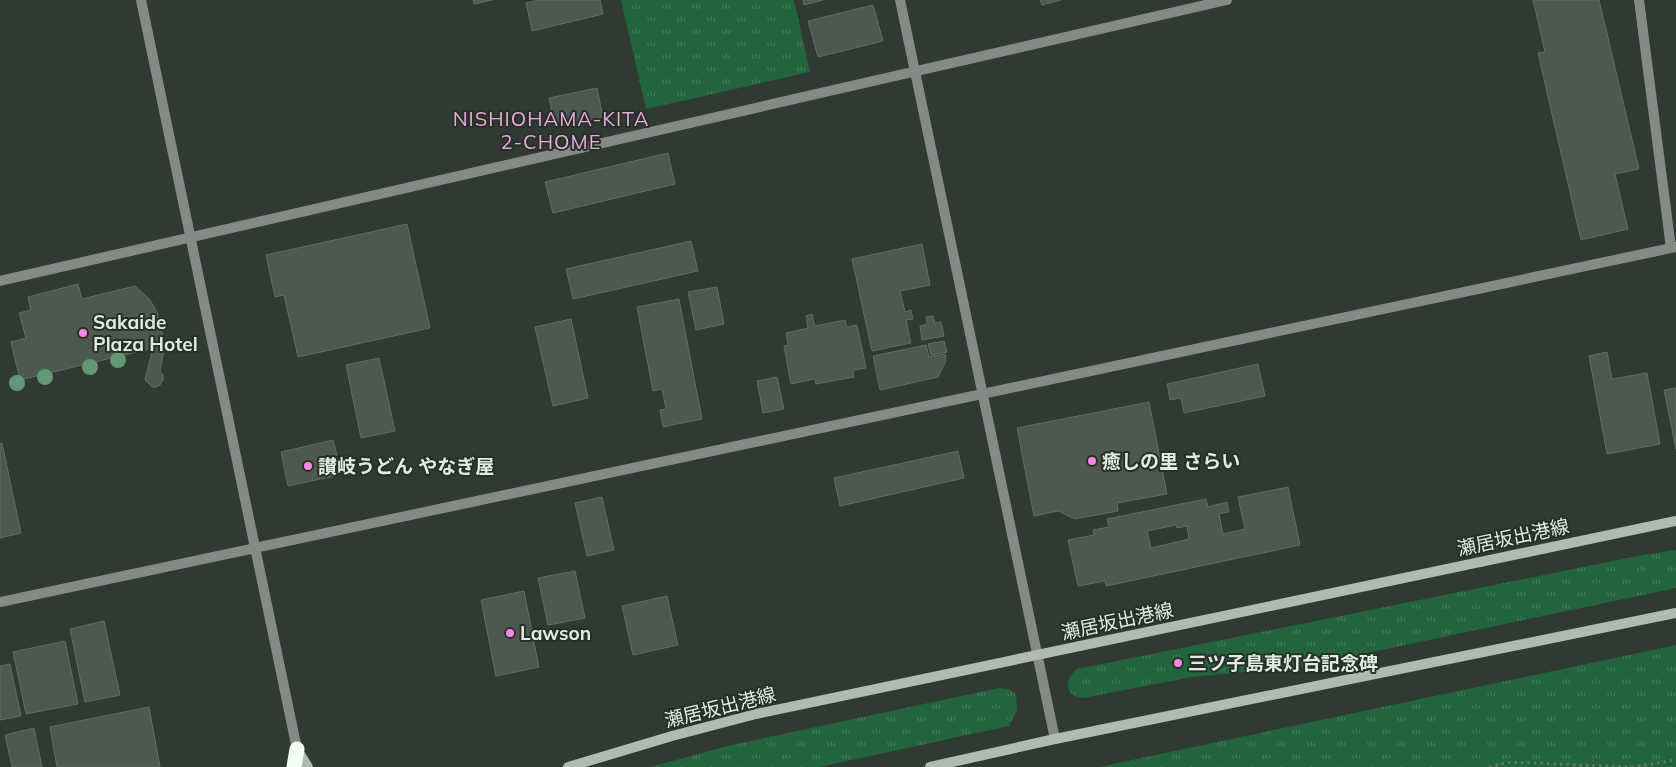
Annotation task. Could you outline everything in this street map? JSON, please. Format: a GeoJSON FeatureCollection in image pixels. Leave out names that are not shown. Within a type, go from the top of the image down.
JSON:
{"type":"FeatureCollection","features":[{"type":"Feature","properties":{"kind":"highway"},"geometry":{"type":"LineString","coordinates":[[293,767],[297,749]]}},
{"type":"Feature","properties":{"kind":"main road","name":"瀬居坂出港線"},"geometry":{"type":"LineString","coordinates":[[568,767],[672,736],[756,714],[1676,521]]}},
{"type":"Feature","properties":{"kind":"main road"},"geometry":{"type":"LineString","coordinates":[[930,767],[1055,739],[1676,613]]}},
{"type":"Feature","properties":{"kind":"main road"},"geometry":{"type":"LineString","coordinates":[[297,749],[299,767]]}},
{"type":"Feature","properties":{"kind":"main road"},"geometry":{"type":"LineString","coordinates":[[297,749],[303,767]]}},
{"type":"Feature","properties":{"kind":"main road"},"geometry":{"type":"LineString","coordinates":[[297,749],[308,767]]}},
{"type":"Feature","properties":{"kind":"street"},"geometry":{"type":"LineString","coordinates":[[141,0],[297,749]]}},
{"type":"Feature","properties":{"kind":"street"},"geometry":{"type":"LineString","coordinates":[[900,0],[1055,739]]}},
{"type":"Feature","properties":{"kind":"street"},"geometry":{"type":"LineString","coordinates":[[0,281],[1227,0]]}},
{"type":"Feature","properties":{"kind":"street"},"geometry":{"type":"LineString","coordinates":[[0,602],[1674,248],[1640,0]]}},
{"type":"Feature","properties":{"kind":"path"},"geometry":{"type":"LineString","coordinates":[[1489,767],[1510,762],[1632,767],[1676,760]]}},
{"type":"Feature","properties":{"kind":"green space"},"geometry":{"type":"Polygon","coordinates":[[[621,0],[794,0],[810,72],[646,109],[621,0]]]}},
{"type":"Feature","properties":{"kind":"green space"},"geometry":{"type":"Polygon","coordinates":[[[1676,550],[1676,588],[1306,666],[1192,677],[1083,698],[1072,694],[1068,687],[1070,678],[1077,669],[1643,555],[1676,550]]]}},
{"type":"Feature","properties":{"kind":"green space"},"geometry":{"type":"Polygon","coordinates":[[[1676,645],[1676,767],[1099,767],[1676,645]]]}},
{"type":"Feature","properties":{"kind":"green space"},"geometry":{"type":"Polygon","coordinates":[[[999,688],[1008,689],[1016,694],[1017,711],[1009,726],[819,767],[650,767],[732,745],[999,688]]]}},
{"type":"Feature","properties":{"kind":"building"},"geometry":{"type":"Polygon","coordinates":[[[473,0],[492,0],[474,4],[473,0]]]}},
{"type":"Feature","properties":{"kind":"building"},"geometry":{"type":"Polygon","coordinates":[[[538,0],[600,0],[603,14],[532,31],[526,3],[538,0]]]}},
{"type":"Feature","properties":{"kind":"building"},"geometry":{"type":"Polygon","coordinates":[[[803,0],[823,0],[804,5],[803,0]]]}},
{"type":"Feature","properties":{"kind":"building"},"geometry":{"type":"Polygon","coordinates":[[[1040,0],[1061,0],[1042,5],[1040,0]]]}},
{"type":"Feature","properties":{"kind":"building"},"geometry":{"type":"Polygon","coordinates":[[[1533,0],[1599,0],[1639,169],[1615,174],[1628,229],[1581,240],[1538,53],[1545,52],[1533,0]]]}},
{"type":"Feature","properties":{"kind":"building"},"geometry":{"type":"Polygon","coordinates":[[[873,5],[883,41],[818,57],[808,21],[873,5]]]}},
{"type":"Feature","properties":{"kind":"building"},"geometry":{"type":"Polygon","coordinates":[[[597,88],[603,117],[555,127],[549,98],[597,88]]]}},
{"type":"Feature","properties":{"kind":"building"},"geometry":{"type":"Polygon","coordinates":[[[668,153],[675,184],[553,213],[545,182],[668,153]]]}},
{"type":"Feature","properties":{"kind":"building"},"geometry":{"type":"Polygon","coordinates":[[[407,224],[430,328],[298,357],[284,295],[275,297],[266,255],[407,224]]]}},
{"type":"Feature","properties":{"kind":"building"},"geometry":{"type":"Polygon","coordinates":[[[691,241],[698,271],[573,299],[566,269],[691,241]]]}},
{"type":"Feature","properties":{"kind":"building"},"geometry":{"type":"Polygon","coordinates":[[[922,244],[930,285],[900,291],[905,312],[911,310],[913,319],[906,320],[911,343],[872,351],[852,259],[922,244]]]}},
{"type":"Feature","properties":{"kind":"building"},"geometry":{"type":"Polygon","coordinates":[[[78,284],[82,299],[135,286],[150,300],[157,312],[165,345],[160,371],[163,375],[163,380],[160,385],[152,387],[145,380],[153,348],[20,380],[11,342],[26,338],[19,313],[31,310],[28,297],[78,284]]]}},
{"type":"Feature","properties":{"kind":"building"},"geometry":{"type":"Polygon","coordinates":[[[717,287],[724,324],[696,330],[688,292],[717,287]]]}},
{"type":"Feature","properties":{"kind":"building"},"geometry":{"type":"Polygon","coordinates":[[[679,299],[702,419],[663,427],[660,410],[666,409],[662,389],[653,391],[637,307],[679,299]]]}},
{"type":"Feature","properties":{"kind":"building"},"geometry":{"type":"Polygon","coordinates":[[[812,314],[815,326],[845,320],[847,327],[857,325],[866,368],[853,370],[854,377],[816,384],[815,379],[791,384],[784,346],[788,345],[786,333],[808,328],[806,316],[812,314]]]}},
{"type":"Feature","properties":{"kind":"building"},"geometry":{"type":"Polygon","coordinates":[[[933,316],[935,323],[941,322],[944,336],[922,340],[920,326],[927,324],[926,317],[933,316]]]}},
{"type":"Feature","properties":{"kind":"building"},"geometry":{"type":"Polygon","coordinates":[[[571,319],[588,398],[553,406],[535,327],[571,319]]]}},
{"type":"Feature","properties":{"kind":"building"},"geometry":{"type":"Polygon","coordinates":[[[944,341],[947,352],[931,355],[928,344],[944,341]]]}},
{"type":"Feature","properties":{"kind":"building"},"geometry":{"type":"Polygon","coordinates":[[[926,345],[929,357],[945,354],[946,361],[938,377],[880,390],[873,356],[926,345]]]}},
{"type":"Feature","properties":{"kind":"building"},"geometry":{"type":"Polygon","coordinates":[[[1607,352],[1612,379],[1647,373],[1660,444],[1607,454],[1589,356],[1607,352]]]}},
{"type":"Feature","properties":{"kind":"building"},"geometry":{"type":"Polygon","coordinates":[[[379,358],[395,431],[361,438],[346,365],[379,358]]]}},
{"type":"Feature","properties":{"kind":"building"},"geometry":{"type":"Polygon","coordinates":[[[1258,364],[1265,396],[1184,413],[1181,398],[1170,400],[1167,384],[1258,364]]]}},
{"type":"Feature","properties":{"kind":"building"},"geometry":{"type":"Polygon","coordinates":[[[777,377],[784,409],[763,413],[757,381],[777,377]]]}},
{"type":"Feature","properties":{"kind":"building"},"geometry":{"type":"Polygon","coordinates":[[[1676,388],[1676,449],[1664,390],[1676,388]]]}},
{"type":"Feature","properties":{"kind":"building","name":"癒しの里 さらい"},"geometry":{"type":"Polygon","coordinates":[[[1149,402],[1167,494],[1117,503],[1118,511],[1075,519],[1058,511],[1034,516],[1017,428],[1149,402]]]}},
{"type":"Feature","properties":{"kind":"building","name":"讃岐うどん やなぎ屋"},"geometry":{"type":"Polygon","coordinates":[[[333,440],[337,455],[331,456],[335,476],[288,486],[281,452],[333,440]]]}},
{"type":"Feature","properties":{"kind":"building"},"geometry":{"type":"Polygon","coordinates":[[[2,443],[21,533],[0,538],[0,444],[2,443]]]}},
{"type":"Feature","properties":{"kind":"building"},"geometry":{"type":"Polygon","coordinates":[[[958,451],[964,478],[840,506],[834,478],[958,451]]]}},
{"type":"Feature","properties":{"kind":"building","name":"癒しの里 さらい"},"geometry":{"type":"Polygon","coordinates":[[[1288,487],[1300,545],[1106,586],[1105,581],[1078,586],[1068,540],[1094,535],[1093,530],[1109,527],[1107,519],[1206,499],[1208,507],[1227,502],[1229,512],[1219,514],[1223,534],[1245,529],[1238,497],[1288,487]],[[1176,525],[1147,531],[1151,548],[1189,539],[1187,526],[1177,528],[1176,525]]]}},
{"type":"Feature","properties":{"kind":"building"},"geometry":{"type":"Polygon","coordinates":[[[602,497],[614,550],[587,556],[575,503],[602,497]]]}},
{"type":"Feature","properties":{"kind":"building"},"geometry":{"type":"Polygon","coordinates":[[[575,571],[585,618],[548,625],[538,578],[575,571]]]}},
{"type":"Feature","properties":{"kind":"building","name":"Lawson"},"geometry":{"type":"Polygon","coordinates":[[[524,591],[539,667],[496,676],[481,600],[524,591]]]}},
{"type":"Feature","properties":{"kind":"building"},"geometry":{"type":"Polygon","coordinates":[[[667,596],[678,645],[633,655],[622,606],[667,596]]]}},
{"type":"Feature","properties":{"kind":"building"},"geometry":{"type":"Polygon","coordinates":[[[104,621],[120,695],[85,702],[70,629],[104,621]]]}},
{"type":"Feature","properties":{"kind":"building"},"geometry":{"type":"Polygon","coordinates":[[[65,641],[78,704],[26,714],[13,652],[65,641]]]}},
{"type":"Feature","properties":{"kind":"building"},"geometry":{"type":"Polygon","coordinates":[[[10,664],[21,716],[0,720],[0,666],[10,664]]]}},
{"type":"Feature","properties":{"kind":"building"},"geometry":{"type":"Polygon","coordinates":[[[149,707],[160,767],[57,767],[50,727],[149,707]]]}},
{"type":"Feature","properties":{"kind":"building"},"geometry":{"type":"Polygon","coordinates":[[[34,728],[42,767],[12,767],[5,735],[34,728]]]}},
{"type":"Feature","properties":{"kind":"place","name":"Sakaide Plaza Hotel"},"geometry":{"type":"Point","coordinates":[83,333]}},
{"type":"Feature","properties":{"kind":"place","name":"癒しの里 さらい"},"geometry":{"type":"Point","coordinates":[1092,461]}},
{"type":"Feature","properties":{"kind":"place","name":"讃岐うどん やなぎ屋"},"geometry":{"type":"Point","coordinates":[308,466]}},
{"type":"Feature","properties":{"kind":"place","name":"Lawson"},"geometry":{"type":"Point","coordinates":[510,633]}},
{"type":"Feature","properties":{"kind":"place","name":"三ツ子島東灯台記念碑"},"geometry":{"type":"Point","coordinates":[1178,663]}},
{"type":"Feature","properties":{"kind":"district","name":"NISHIOHAMA-KITA 2-CHOME"},"geometry":{"type":"Point","coordinates":[551,130]}}]}
